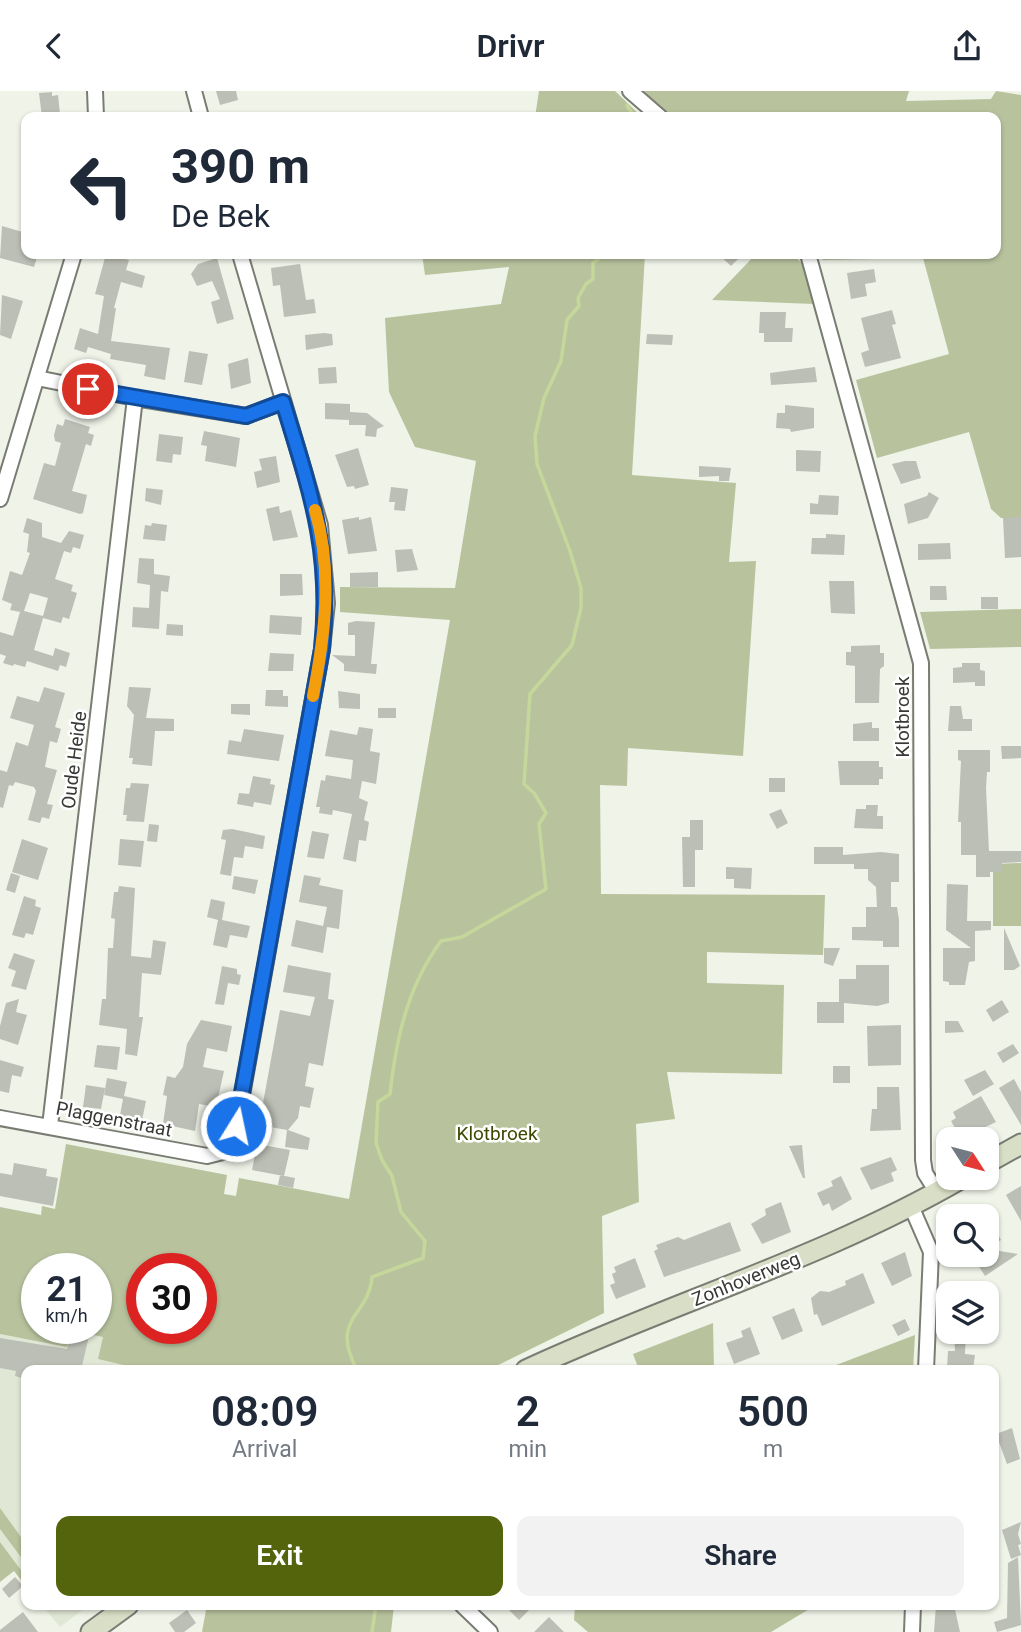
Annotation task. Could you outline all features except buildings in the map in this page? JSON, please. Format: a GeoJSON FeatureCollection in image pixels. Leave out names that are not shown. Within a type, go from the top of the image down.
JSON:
{"type":"FeatureCollection","features":[{"type":"Feature","properties":{"kind":"street"},"geometry":{"type":"LineString","coordinates":[[95,91],[96,112]]}},
{"type":"Feature","properties":{"kind":"street"},"geometry":{"type":"LineString","coordinates":[[194,91],[200,112]]}},
{"type":"Feature","properties":{"kind":"street"},"geometry":{"type":"LineString","coordinates":[[630,91],[654,112]]}},
{"type":"Feature","properties":{"kind":"street"},"geometry":{"type":"LineString","coordinates":[[0,499],[73,259]]}},
{"type":"Feature","properties":{"kind":"street","name":"Plaggenstraat"},"geometry":{"type":"LineString","coordinates":[[0,1118],[207,1157],[223,1152],[234,1140],[322,649],[327,603],[320,525],[241,259]]}},
{"type":"Feature","properties":{"kind":"street","name":"Klotbroek"},"geometry":{"type":"LineString","coordinates":[[809,259],[921,663],[923,1160],[925,1173],[937,1192]]}},
{"type":"Feature","properties":{"kind":"street"},"geometry":{"type":"LineString","coordinates":[[37,378],[135,398],[246,416],[283,402]]}},
{"type":"Feature","properties":{"kind":"street","name":"Oude Heide"},"geometry":{"type":"LineString","coordinates":[[50,1126],[135,398]]}},
{"type":"Feature","properties":{"kind":"street"},"geometry":{"type":"LineString","coordinates":[[999,1156],[1021,1144]]}},
{"type":"Feature","properties":{"kind":"street","name":"Zonhoverweg"},"geometry":{"type":"LineString","coordinates":[[537,1365],[594,1339],[850,1235],[941,1190]]}},
{"type":"Feature","properties":{"kind":"street"},"geometry":{"type":"LineString","coordinates":[[911,1206],[931,1252],[926,1365]]}},
{"type":"Feature","properties":{"kind":"street"},"geometry":{"type":"LineString","coordinates":[[91,1632],[121,1610]]}},
{"type":"Feature","properties":{"kind":"street"},"geometry":{"type":"LineString","coordinates":[[468,1610],[490,1632]]}},
{"type":"Feature","properties":{"kind":"street"},"geometry":{"type":"LineString","coordinates":[[912,1632],[913,1610]]}},
{"type":"Feature","properties":{"kind":"shaded area"},"geometry":{"type":"Polygon","coordinates":[[[0,1273],[21,1304],[21,1344],[112,1344],[112,1340],[146,1365],[21,1365],[21,1580],[0,1553],[0,1273]]]}},
{"type":"Feature","properties":{"kind":"shaded area"},"geometry":{"type":"Polygon","coordinates":[[[46,1610],[82,1610],[60,1627],[46,1610]]]}},
{"type":"Feature","properties":{"kind":"green space"},"geometry":{"type":"Polygon","coordinates":[[[539,91],[615,91],[637,112],[536,112],[539,91]]]}},
{"type":"Feature","properties":{"kind":"green space"},"geometry":{"type":"Polygon","coordinates":[[[643,91],[909,91],[906,101],[991,99],[996,91],[1021,95],[1021,518],[1001,518],[991,509],[969,432],[877,458],[856,380],[949,354],[923,259],[1001,259],[1001,112],[666,112],[643,91]]]}},
{"type":"Feature","properties":{"kind":"green space","name":"Klotbroek"},"geometry":{"type":"Polygon","coordinates":[[[423,259],[645,259],[632,475],[736,483],[729,562],[756,561],[743,756],[628,748],[627,786],[600,785],[601,894],[825,895],[823,955],[707,952],[707,983],[784,985],[782,1074],[667,1072],[675,1119],[636,1124],[639,1202],[602,1216],[604,1313],[498,1365],[124,1365],[98,1359],[101,1344],[112,1344],[112,1253],[21,1253],[21,1338],[0,1334],[0,1207],[41,1215],[42,1206],[55,1209],[66,1144],[227,1175],[224,1194],[236,1196],[239,1178],[349,1199],[450,620],[340,612],[340,587],[455,588],[476,461],[415,447],[389,392],[385,318],[501,304],[509,267],[425,275],[423,259]]]}},
{"type":"Feature","properties":{"kind":"green space"},"geometry":{"type":"Polygon","coordinates":[[[751,259],[798,259],[802,263],[814,304],[712,300],[751,259]]]}},
{"type":"Feature","properties":{"kind":"green space"},"geometry":{"type":"Polygon","coordinates":[[[1021,609],[1021,647],[930,649],[920,612],[1021,609]]]}},
{"type":"Feature","properties":{"kind":"green space"},"geometry":{"type":"Polygon","coordinates":[[[1021,863],[1021,926],[993,926],[993,864],[1021,863]]]}},
{"type":"Feature","properties":{"kind":"green space"},"geometry":{"type":"Polygon","coordinates":[[[713,1323],[714,1365],[637,1365],[633,1354],[713,1323]]]}},
{"type":"Feature","properties":{"kind":"green space"},"geometry":{"type":"Polygon","coordinates":[[[915,1335],[913,1365],[836,1365],[915,1335]]]}},
{"type":"Feature","properties":{"kind":"green space"},"geometry":{"type":"Polygon","coordinates":[[[0,1508],[21,1537],[21,1557],[0,1529],[0,1508]]]}},
{"type":"Feature","properties":{"kind":"green space"},"geometry":{"type":"Polygon","coordinates":[[[0,1542],[21,1570],[21,1580],[14,1571],[0,1582],[0,1542]]]}},
{"type":"Feature","properties":{"kind":"green space"},"geometry":{"type":"Polygon","coordinates":[[[206,1610],[393,1610],[391,1632],[202,1632],[206,1610]]]}},
{"type":"Feature","properties":{"kind":"green space"},"geometry":{"type":"Polygon","coordinates":[[[575,1610],[808,1610],[771,1632],[588,1632],[574,1620],[575,1610]]]}},
{"type":"Feature","properties":{"kind":"waterway"},"geometry":{"type":"LineString","coordinates":[[627,105],[631,112]]}},
{"type":"Feature","properties":{"kind":"waterway"},"geometry":{"type":"LineString","coordinates":[[355,1365],[349,1352],[349,1328],[369,1290],[372,1277],[423,1258],[425,1241],[401,1212],[392,1176],[376,1143],[378,1102],[390,1094],[400,1034],[412,995],[441,941],[462,937],[546,889],[539,824],[546,813],[534,793],[524,784],[530,694],[572,645],[581,608],[581,588],[537,464],[535,436],[544,398],[561,361],[567,320],[579,306],[578,298],[586,284],[593,279],[593,263],[598,259]]}},
{"type":"Feature","properties":{"kind":"waterway"},"geometry":{"type":"LineString","coordinates":[[372,1632],[375,1610]]}},
{"type":"Feature","properties":{"kind":"slow traffic"},"geometry":{"type":"LineString","coordinates":[[313,696],[327,603],[325,562],[315,510]]}},
{"type":"Feature","properties":{"kind":"route"},"geometry":{"type":"LineString","coordinates":[[88,389],[246,416],[283,402],[320,525],[327,603],[322,649],[236,1126]]}}]}
